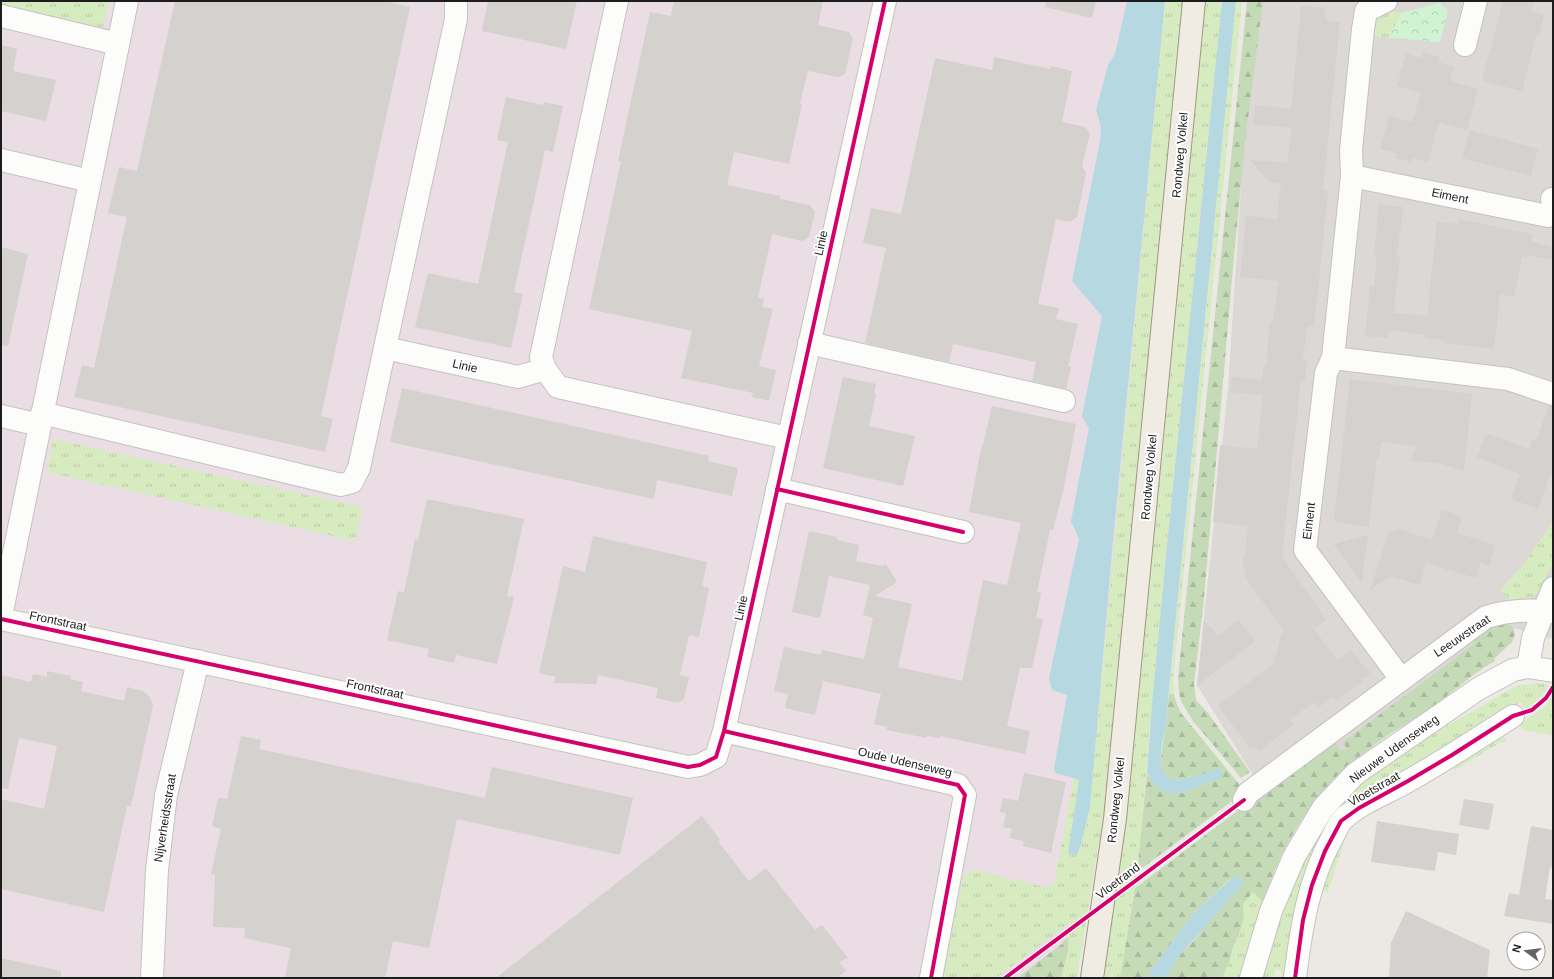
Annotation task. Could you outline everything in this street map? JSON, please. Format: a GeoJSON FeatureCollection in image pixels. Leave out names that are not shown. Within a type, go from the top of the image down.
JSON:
{"type":"FeatureCollection","features":[{"type":"Feature","properties":{"kind":"main road","name":"Rondweg Volkel"},"geometry":{"type":"LineString","coordinates":[[1092,978],[1115,818],[1194,1]]}},
{"type":"Feature","properties":{"kind":"main road","name":"Rondweg Volkel"},"geometry":{"type":"LineString","coordinates":[[1089,978],[1095,953]]}},
{"type":"Feature","properties":{"kind":"street"},"geometry":{"type":"LineString","coordinates":[[1,616],[127,1]]}},
{"type":"Feature","properties":{"kind":"street"},"geometry":{"type":"LineString","coordinates":[[1,416],[41,419],[341,485],[352,482],[359,468],[385,348],[456,19],[456,1]]}},
{"type":"Feature","properties":{"kind":"street"},"geometry":{"type":"LineString","coordinates":[[617,1],[541,357],[545,369],[558,387],[788,438]]}},
{"type":"Feature","properties":{"kind":"street","name":"Linie"},"geometry":{"type":"LineString","coordinates":[[724,731],[885,1]]}},
{"type":"Feature","properties":{"kind":"street","name":"Eiment"},"geometry":{"type":"LineString","coordinates":[[1386,1],[1366,11],[1351,150],[1352,176],[1333,358],[1326,373],[1305,550],[1401,679]]}},
{"type":"Feature","properties":{"kind":"street"},"geometry":{"type":"LineString","coordinates":[[1465,45],[1476,1]]}},
{"type":"Feature","properties":{"kind":"street"},"geometry":{"type":"LineString","coordinates":[[1,16],[118,44]]}},
{"type":"Feature","properties":{"kind":"street"},"geometry":{"type":"LineString","coordinates":[[1,160],[90,181]]}},
{"type":"Feature","properties":{"kind":"street","name":"Eiment"},"geometry":{"type":"LineString","coordinates":[[1352,176],[1551,205]]}},
{"type":"Feature","properties":{"kind":"street"},"geometry":{"type":"LineString","coordinates":[[809,343],[1064,401]]}},
{"type":"Feature","properties":{"kind":"street","name":"Linie"},"geometry":{"type":"LineString","coordinates":[[385,348],[518,378],[545,369]]}},
{"type":"Feature","properties":{"kind":"street"},"geometry":{"type":"LineString","coordinates":[[1333,358],[1508,379],[1553,394]]}},
{"type":"Feature","properties":{"kind":"street"},"geometry":{"type":"LineString","coordinates":[[777,489],[963,532]]}},
{"type":"Feature","properties":{"kind":"street"},"geometry":{"type":"LineString","coordinates":[[1553,588],[1548,611],[1533,638],[1528,667],[1553,671]]}},
{"type":"Feature","properties":{"kind":"street","name":"Leeuwstraat"},"geometry":{"type":"LineString","coordinates":[[1401,679],[1486,616],[1500,612],[1548,611]]}},
{"type":"Feature","properties":{"kind":"street","name":"Frontstraat"},"geometry":{"type":"LineString","coordinates":[[1,619],[688,767],[700,765],[716,757],[724,731]]}},
{"type":"Feature","properties":{"kind":"street","name":"Nijverheidsstraat"},"geometry":{"type":"LineString","coordinates":[[152,978],[156,870],[166,795],[198,661]]}},
{"type":"Feature","properties":{"kind":"street","name":"Nieuwe Udenseweg"},"geometry":{"type":"LineString","coordinates":[[1251,978],[1272,911],[1294,857],[1323,808],[1355,774],[1471,693],[1500,676],[1514,670],[1528,667]]}},
{"type":"Feature","properties":{"kind":"street"},"geometry":{"type":"LineString","coordinates":[[1244,800],[1248,793],[1401,679]]}},
{"type":"Feature","properties":{"kind":"street","name":"Vloetstraat"},"geometry":{"type":"LineString","coordinates":[[1295,978],[1303,920],[1312,885],[1325,851],[1341,821],[1359,808],[1452,755],[1513,716]]}},
{"type":"Feature","properties":{"kind":"street","name":"Oude Udenseweg"},"geometry":{"type":"LineString","coordinates":[[724,731],[958,785],[965,795],[931,978]]}},
{"type":"Feature","properties":{"kind":"shaded area"},"geometry":{"type":"Polygon","coordinates":[[[1,1],[1175,1],[1096,826],[1055,978],[1,978],[1,1]]]}},
{"type":"Feature","properties":{"kind":"shaded area"},"geometry":{"type":"Polygon","coordinates":[[[1253,1],[1553,1],[1553,639],[1514,628],[1274,809],[1197,685],[1228,388],[1253,1]]]}},
{"type":"Feature","properties":{"kind":"green space"},"geometry":{"type":"Polygon","coordinates":[[[1,1],[109,1],[101,37],[1,14],[1,1]]]}},
{"type":"Feature","properties":{"kind":"green space"},"geometry":{"type":"Polygon","coordinates":[[[1165,1],[1184,1],[1104,811],[1077,978],[1061,978],[1068,951],[1071,922],[996,978],[942,978],[964,875],[973,870],[1045,887],[1054,883],[1074,778],[1079,781],[1068,853],[1079,851],[1089,813],[1165,1]]]}},
{"type":"Feature","properties":{"kind":"green space"},"geometry":{"type":"Polygon","coordinates":[[[1206,1],[1222,1],[1165,566],[1137,872],[1120,978],[1104,978],[1127,815],[1206,1]]]}},
{"type":"Feature","properties":{"kind":"green space"},"geometry":{"type":"Polygon","coordinates":[[[1236,1],[1242,1],[1174,670],[1174,694],[1169,695],[1236,1]]]}},
{"type":"Feature","properties":{"kind":"green space"},"geometry":{"type":"Polygon","coordinates":[[[1247,1],[1263,1],[1246,134],[1203,609],[1194,684],[1196,700],[1208,713],[1250,772],[1241,778],[1193,721],[1182,703],[1179,694],[1178,677],[1247,1]]]}},
{"type":"Feature","properties":{"kind":"green space"},"geometry":{"type":"Polygon","coordinates":[[[1440,3],[1448,10],[1440,42],[1389,38],[1401,13],[1440,3]]]}},
{"type":"Feature","properties":{"kind":"green space"},"geometry":{"type":"Polygon","coordinates":[[[1389,10],[1401,13],[1389,38],[1373,36],[1375,20],[1389,10]]]}},
{"type":"Feature","properties":{"kind":"green space"},"geometry":{"type":"Polygon","coordinates":[[[53,439],[362,507],[355,541],[47,472],[53,439]]]}},
{"type":"Feature","properties":{"kind":"green space"},"geometry":{"type":"Polygon","coordinates":[[[1553,521],[1553,562],[1539,592],[1526,602],[1513,602],[1500,590],[1522,566],[1553,521]]]}},
{"type":"Feature","properties":{"kind":"green space"},"geometry":{"type":"Polygon","coordinates":[[[1506,622],[1513,628],[1515,633],[1512,642],[1494,659],[1495,661],[1470,677],[1431,708],[1392,732],[1363,754],[1336,777],[1312,805],[1292,835],[1276,868],[1263,902],[1253,892],[1243,904],[1244,916],[1241,928],[1229,963],[1222,978],[1166,978],[1179,956],[1197,937],[1231,878],[1194,913],[1153,967],[1147,978],[1120,978],[1135,888],[1334,740],[1341,751],[1346,748],[1343,742],[1475,643],[1472,639],[1487,627],[1506,622]]]}},
{"type":"Feature","properties":{"kind":"green space"},"geometry":{"type":"Polygon","coordinates":[[[1536,683],[1549,685],[1541,697],[1526,709],[1520,703],[1502,712],[1436,756],[1351,803],[1289,978],[1281,978],[1281,971],[1275,968],[1274,978],[1261,978],[1276,928],[1296,874],[1332,811],[1397,755],[1512,688],[1536,683]]]}},
{"type":"Feature","properties":{"kind":"green space"},"geometry":{"type":"Polygon","coordinates":[[[1174,694],[1181,713],[1241,787],[1239,796],[1137,872],[1147,772],[1148,776],[1179,794],[1218,779],[1219,769],[1179,780],[1168,776],[1164,771],[1161,757],[1168,699],[1169,695],[1174,694]]]}},
{"type":"Feature","properties":{"kind":"green space"},"geometry":{"type":"Polygon","coordinates":[[[1553,695],[1553,735],[1523,730],[1520,727],[1521,723],[1546,706],[1553,695]]]}},
{"type":"Feature","properties":{"kind":"green space"},"geometry":{"type":"Polygon","coordinates":[[[1496,734],[1504,737],[1507,742],[1501,742],[1455,770],[1450,764],[1496,734]]]}},
{"type":"Feature","properties":{"kind":"green space"},"geometry":{"type":"Polygon","coordinates":[[[1337,839],[1344,841],[1328,892],[1322,890],[1337,839]]]}},
{"type":"Feature","properties":{"kind":"green space"},"geometry":{"type":"Polygon","coordinates":[[[1253,892],[1263,902],[1239,978],[1222,978],[1229,963],[1244,916],[1243,904],[1253,892]]]}},
{"type":"Feature","properties":{"kind":"green space"},"geometry":{"type":"Polygon","coordinates":[[[1069,937],[1068,951],[1061,978],[1017,978],[1063,943],[1062,942],[1069,937]]]}},
{"type":"Feature","properties":{"kind":"water"},"geometry":{"type":"Polygon","coordinates":[[[1127,1],[1165,1],[1113,540],[1090,807],[1077,855],[1068,853],[1079,781],[1077,779],[1055,773],[1054,769],[1067,695],[1052,690],[1049,678],[1079,539],[1071,521],[1089,428],[1082,416],[1102,316],[1072,281],[1100,141],[1101,127],[1096,110],[1108,65],[1115,54],[1127,1]]]}},
{"type":"Feature","properties":{"kind":"water"},"geometry":{"type":"Polygon","coordinates":[[[1222,1],[1236,1],[1161,763],[1167,776],[1174,779],[1188,778],[1219,768],[1223,777],[1179,794],[1167,793],[1152,783],[1147,772],[1165,566],[1222,1]]]}},
{"type":"Feature","properties":{"kind":"water"},"geometry":{"type":"Polygon","coordinates":[[[1234,876],[1238,877],[1244,883],[1179,956],[1166,978],[1147,978],[1153,967],[1194,913],[1234,876]]]}},
{"type":"Feature","properties":{"kind":"building"},"geometry":{"type":"Polygon","coordinates":[[[175,1],[385,1],[410,7],[321,416],[333,419],[325,452],[74,397],[82,365],[94,368],[127,217],[108,213],[119,167],[137,171],[175,1]]]}},
{"type":"Feature","properties":{"kind":"building"},"geometry":{"type":"Polygon","coordinates":[[[488,1],[577,1],[566,49],[482,31],[488,1]]]}},
{"type":"Feature","properties":{"kind":"building"},"geometry":{"type":"Polygon","coordinates":[[[674,1],[823,1],[818,25],[849,32],[853,38],[845,74],[838,77],[808,71],[800,103],[802,104],[789,164],[734,152],[727,185],[780,196],[780,199],[810,205],[815,212],[809,237],[802,241],[772,234],[758,298],[764,299],[762,307],[773,309],[759,366],[776,370],[769,401],[752,397],[753,393],[681,378],[692,331],[589,309],[621,161],[618,161],[650,12],[671,16],[674,1]]]}},
{"type":"Feature","properties":{"kind":"building"},"geometry":{"type":"Polygon","coordinates":[[[1046,1],[1096,1],[1092,18],[1045,7],[1046,1]]]}},
{"type":"Feature","properties":{"kind":"building"},"geometry":{"type":"Polygon","coordinates":[[[1503,1],[1534,1],[1531,11],[1544,15],[1540,33],[1537,33],[1522,91],[1482,81],[1503,1]]]}},
{"type":"Feature","properties":{"kind":"building"},"geometry":{"type":"Polygon","coordinates":[[[1301,6],[1325,8],[1326,21],[1340,22],[1323,190],[1328,191],[1316,311],[1314,327],[1307,326],[1303,360],[1307,360],[1305,381],[1301,380],[1300,387],[1282,557],[1326,620],[1314,629],[1337,660],[1351,650],[1370,674],[1361,680],[1362,682],[1335,701],[1332,697],[1319,707],[1315,702],[1290,719],[1294,725],[1259,751],[1254,746],[1250,749],[1218,706],[1273,665],[1283,629],[1247,580],[1242,557],[1245,555],[1248,526],[1213,522],[1220,445],[1257,449],[1263,395],[1230,392],[1232,377],[1262,380],[1264,366],[1266,366],[1270,322],[1273,322],[1278,281],[1240,277],[1246,216],[1277,219],[1281,183],[1269,182],[1250,160],[1287,163],[1292,128],[1253,124],[1255,105],[1291,109],[1301,6]]]}},
{"type":"Feature","properties":{"kind":"building"},"geometry":{"type":"Polygon","coordinates":[[[1,45],[17,49],[13,71],[56,80],[46,121],[1,111],[1,45]]]}},
{"type":"Feature","properties":{"kind":"building"},"geometry":{"type":"Polygon","coordinates":[[[1406,53],[1422,58],[1423,53],[1439,57],[1438,62],[1454,66],[1450,81],[1478,89],[1467,130],[1439,122],[1428,162],[1412,158],[1411,162],[1395,158],[1397,153],[1380,149],[1389,116],[1412,122],[1421,93],[1397,86],[1406,53]]]}},
{"type":"Feature","properties":{"kind":"building"},"geometry":{"type":"Polygon","coordinates":[[[994,57],[1051,69],[1051,66],[1072,71],[1062,122],[1085,127],[1090,133],[1082,166],[1086,173],[1077,217],[1070,222],[1056,219],[1038,304],[1059,308],[1056,319],[1078,324],[1068,366],[1071,367],[1066,389],[1032,381],[1036,362],[953,344],[949,362],[865,343],[886,248],[863,243],[871,208],[901,214],[935,58],[992,70],[994,57]]]}},
{"type":"Feature","properties":{"kind":"building"},"geometry":{"type":"Polygon","coordinates":[[[506,97],[543,105],[544,102],[563,106],[553,152],[545,150],[514,292],[523,294],[511,348],[415,327],[428,273],[478,284],[508,142],[497,140],[506,97]]]}},
{"type":"Feature","properties":{"kind":"building"},"geometry":{"type":"Polygon","coordinates":[[[1470,130],[1538,149],[1531,176],[1462,158],[1470,130]]]}},
{"type":"Feature","properties":{"kind":"building"},"geometry":{"type":"Polygon","coordinates":[[[1379,204],[1403,207],[1397,256],[1400,256],[1394,313],[1427,316],[1437,222],[1458,224],[1459,219],[1532,234],[1531,241],[1553,248],[1553,260],[1528,255],[1527,258],[1522,257],[1514,297],[1500,294],[1494,349],[1443,343],[1444,340],[1425,338],[1425,335],[1389,330],[1388,338],[1365,336],[1370,286],[1374,286],[1377,254],[1374,254],[1379,204]]]}},
{"type":"Feature","properties":{"kind":"building"},"geometry":{"type":"Polygon","coordinates":[[[1,247],[28,254],[8,346],[1,345],[1,247]]]}},
{"type":"Feature","properties":{"kind":"building"},"geometry":{"type":"Polygon","coordinates":[[[843,377],[876,384],[874,394],[876,394],[869,426],[915,436],[903,486],[823,468],[843,377]]]}},
{"type":"Feature","properties":{"kind":"building"},"geometry":{"type":"Polygon","coordinates":[[[1350,379],[1472,394],[1464,471],[1439,463],[1411,461],[1416,446],[1381,442],[1380,457],[1377,457],[1369,527],[1334,521],[1350,379]]]}},
{"type":"Feature","properties":{"kind":"building"},"geometry":{"type":"Polygon","coordinates":[[[402,388],[709,456],[708,461],[738,468],[732,496],[657,480],[654,499],[390,442],[402,388]]]}},
{"type":"Feature","properties":{"kind":"building"},"geometry":{"type":"Polygon","coordinates":[[[992,406],[1076,424],[1063,492],[1053,530],[1050,530],[1037,592],[1041,593],[1036,618],[1043,619],[1032,668],[1020,668],[1007,726],[1030,731],[1025,754],[940,736],[940,738],[927,736],[926,738],[887,730],[887,727],[874,724],[881,694],[823,681],[815,715],[785,708],[788,694],[774,691],[784,647],[821,655],[822,650],[864,659],[873,618],[863,615],[870,585],[829,576],[820,618],[792,612],[809,531],[837,537],[837,540],[859,545],[856,561],[882,566],[886,564],[897,582],[875,596],[912,604],[898,667],[962,681],[983,580],[1007,585],[1021,523],[969,512],[982,444],[983,445],[992,406]]]}},
{"type":"Feature","properties":{"kind":"building"},"geometry":{"type":"Polygon","coordinates":[[[1549,406],[1553,406],[1553,467],[1538,509],[1511,499],[1520,474],[1477,457],[1486,433],[1529,449],[1533,439],[1536,441],[1549,406]]]}},
{"type":"Feature","properties":{"kind":"building"},"geometry":{"type":"Polygon","coordinates":[[[427,499],[524,519],[507,596],[514,597],[497,664],[456,655],[454,663],[427,657],[429,649],[387,640],[398,591],[404,593],[415,539],[418,540],[427,499]]]}},
{"type":"Feature","properties":{"kind":"building"},"geometry":{"type":"Polygon","coordinates":[[[1442,510],[1462,517],[1457,533],[1495,545],[1489,566],[1480,563],[1476,578],[1426,563],[1420,585],[1390,576],[1370,590],[1389,532],[1399,529],[1432,540],[1442,510]]]}},
{"type":"Feature","properties":{"kind":"building"},"geometry":{"type":"Polygon","coordinates":[[[1368,535],[1362,583],[1334,544],[1368,535]]]}},
{"type":"Feature","properties":{"kind":"building"},"geometry":{"type":"Polygon","coordinates":[[[593,536],[707,562],[702,586],[709,588],[699,637],[689,635],[680,675],[689,677],[684,699],[678,703],[656,698],[658,688],[598,675],[596,684],[554,683],[556,677],[539,673],[563,566],[585,572],[593,536]]]}},
{"type":"Feature","properties":{"kind":"building"},"geometry":{"type":"Polygon","coordinates":[[[1204,620],[1218,636],[1239,620],[1255,641],[1197,686],[1204,620]]]}},
{"type":"Feature","properties":{"kind":"building"},"geometry":{"type":"Polygon","coordinates":[[[47,671],[71,676],[70,679],[83,682],[81,691],[124,701],[127,687],[143,691],[149,696],[153,706],[131,806],[127,806],[104,912],[1,889],[1,799],[44,809],[57,746],[19,738],[8,789],[1,788],[1,675],[31,682],[33,674],[47,677],[47,671]]]}},
{"type":"Feature","properties":{"kind":"building"},"geometry":{"type":"Polygon","coordinates":[[[241,736],[261,740],[259,749],[485,798],[492,767],[633,798],[620,855],[457,819],[429,948],[393,941],[385,978],[285,978],[291,948],[244,938],[245,928],[213,927],[215,875],[211,874],[221,829],[212,826],[218,798],[227,799],[241,736]]]}},
{"type":"Feature","properties":{"kind":"building"},"geometry":{"type":"Polygon","coordinates":[[[1024,773],[1066,782],[1051,853],[1023,846],[1024,841],[1010,838],[1012,829],[1003,827],[1006,813],[1000,812],[1003,798],[1018,801],[1024,773]]]}},
{"type":"Feature","properties":{"kind":"building"},"geometry":{"type":"Polygon","coordinates":[[[1464,799],[1494,804],[1489,830],[1459,825],[1464,799]]]}},
{"type":"Feature","properties":{"kind":"building"},"geometry":{"type":"Polygon","coordinates":[[[702,816],[720,840],[718,841],[749,881],[766,868],[815,930],[822,925],[848,958],[839,962],[846,971],[837,978],[496,978],[702,816]]]}},
{"type":"Feature","properties":{"kind":"building"},"geometry":{"type":"Polygon","coordinates":[[[1377,821],[1459,834],[1456,855],[1438,852],[1435,871],[1371,862],[1377,821]]]}},
{"type":"Feature","properties":{"kind":"building"},"geometry":{"type":"Polygon","coordinates":[[[1531,826],[1553,830],[1553,868],[1550,867],[1545,899],[1553,900],[1553,924],[1504,916],[1509,893],[1519,895],[1531,826]]]}},
{"type":"Feature","properties":{"kind":"building"},"geometry":{"type":"Polygon","coordinates":[[[1406,911],[1490,950],[1487,978],[1389,978],[1391,943],[1406,911]]]}},
{"type":"Feature","properties":{"kind":"building"},"geometry":{"type":"Polygon","coordinates":[[[1,958],[61,971],[61,978],[1,978],[1,958]]]}},
{"type":"Feature","properties":{"kind":"cycle path"},"geometry":{"type":"LineString","coordinates":[[1,619],[688,767],[700,765],[716,757],[724,731],[885,1]]}},
{"type":"Feature","properties":{"kind":"cycle path"},"geometry":{"type":"LineString","coordinates":[[777,489],[963,532]]}},
{"type":"Feature","properties":{"kind":"cycle path"},"geometry":{"type":"LineString","coordinates":[[1295,978],[1303,920],[1312,885],[1325,851],[1341,821],[1359,808],[1452,755],[1513,716],[1532,710],[1546,698],[1553,687]]}},
{"type":"Feature","properties":{"kind":"cycle path"},"geometry":{"type":"LineString","coordinates":[[724,731],[958,785],[965,795],[931,978]]}},
{"type":"Feature","properties":{"kind":"cycle path","name":"Vloetrand"},"geometry":{"type":"LineString","coordinates":[[1005,978],[1244,800]]}}]}
